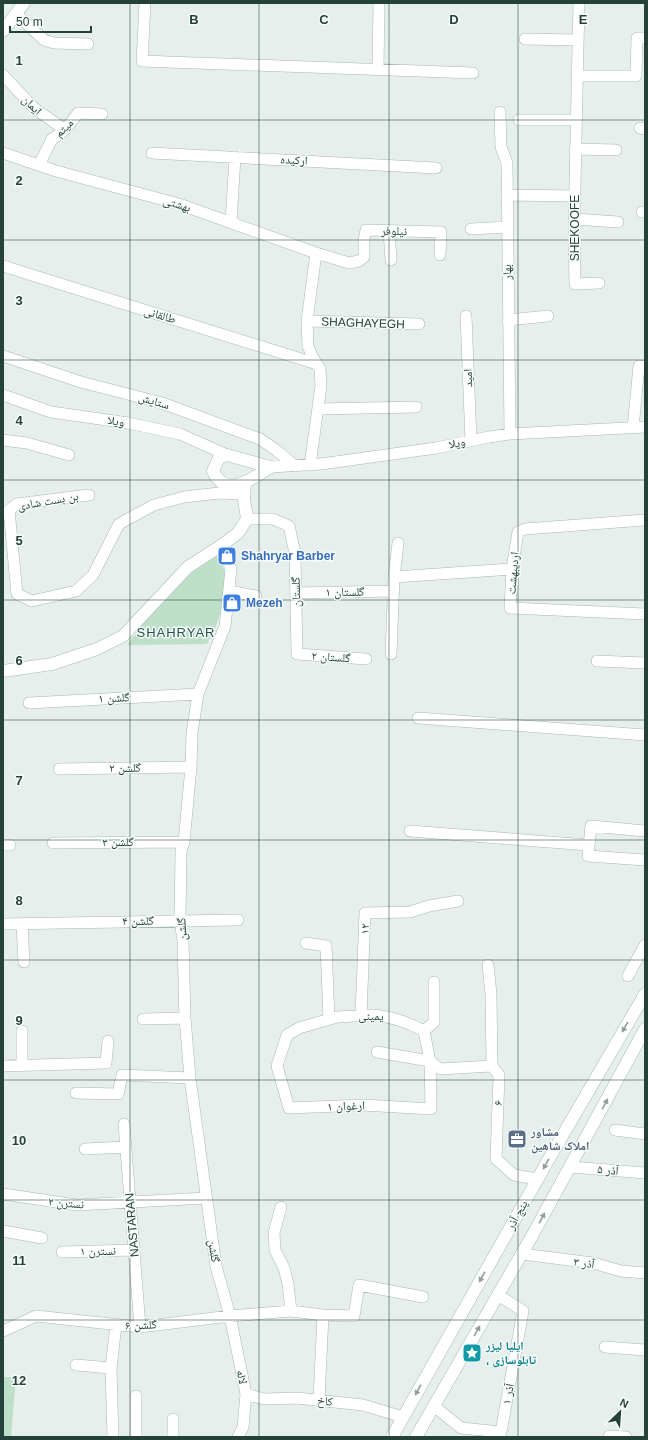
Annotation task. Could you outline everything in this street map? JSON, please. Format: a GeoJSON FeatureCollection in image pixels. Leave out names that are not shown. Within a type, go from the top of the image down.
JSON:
{"type":"FeatureCollection","features":[{"type":"Feature","properties":{"kind":"main road"},"geometry":{"type":"LineString","coordinates":[[3,31],[24,3]]}},
{"type":"Feature","properties":{"kind":"main road"},"geometry":{"type":"LineString","coordinates":[[244,489],[234,485],[224,484],[217,479],[213,471],[219,458],[227,455],[270,467]]}},
{"type":"Feature","properties":{"kind":"main road"},"geometry":{"type":"LineString","coordinates":[[244,489],[270,467]]}},
{"type":"Feature","properties":{"kind":"main road"},"geometry":{"type":"LineString","coordinates":[[3,671],[52,664],[97,649],[123,636],[188,567],[222,545],[238,532],[247,519],[244,489]]}},
{"type":"Feature","properties":{"kind":"main road","name":"پنج آذر"},"geometry":{"type":"LineString","coordinates":[[392,1437],[537,1179],[645,994]]}},
{"type":"Feature","properties":{"kind":"main road","name":"پنج آذر"},"geometry":{"type":"LineString","coordinates":[[416,1437],[571,1167],[645,1029]]}},
{"type":"Feature","properties":{"kind":"street"},"geometry":{"type":"LineString","coordinates":[[145,3],[142,61],[473,73]]}},
{"type":"Feature","properties":{"kind":"street"},"geometry":{"type":"LineString","coordinates":[[378,70],[380,3]]}},
{"type":"Feature","properties":{"kind":"street","name":"SHEKOOFE"},"geometry":{"type":"LineString","coordinates":[[578,3],[574,196],[576,284],[599,282]]}},
{"type":"Feature","properties":{"kind":"street"},"geometry":{"type":"LineString","coordinates":[[16,14],[44,40],[54,43],[88,44]]}},
{"type":"Feature","properties":{"kind":"street"},"geometry":{"type":"LineString","coordinates":[[577,76],[636,76],[637,38],[645,38]]}},
{"type":"Feature","properties":{"kind":"street"},"geometry":{"type":"LineString","coordinates":[[525,39],[578,40]]}},
{"type":"Feature","properties":{"kind":"street","name":"ایمان"},"geometry":{"type":"LineString","coordinates":[[3,75],[34,108],[65,130]]}},
{"type":"Feature","properties":{"kind":"street","name":"بهار"},"geometry":{"type":"LineString","coordinates":[[500,112],[501,147],[507,163],[510,434]]}},
{"type":"Feature","properties":{"kind":"street","name":"میثم"},"geometry":{"type":"LineString","coordinates":[[39,165],[52,139],[65,130],[78,113],[102,114]]}},
{"type":"Feature","properties":{"kind":"street"},"geometry":{"type":"LineString","coordinates":[[519,120],[576,120]]}},
{"type":"Feature","properties":{"kind":"street"},"geometry":{"type":"LineString","coordinates":[[575,149],[616,150]]}},
{"type":"Feature","properties":{"kind":"street","name":"بهشتی"},"geometry":{"type":"LineString","coordinates":[[3,153],[39,165],[179,204],[316,253],[349,263]]}},
{"type":"Feature","properties":{"kind":"street","name":"ارکیده"},"geometry":{"type":"LineString","coordinates":[[152,153],[436,168]]}},
{"type":"Feature","properties":{"kind":"street"},"geometry":{"type":"LineString","coordinates":[[231,222],[234,157]]}},
{"type":"Feature","properties":{"kind":"street"},"geometry":{"type":"LineString","coordinates":[[507,195],[574,196]]}},
{"type":"Feature","properties":{"kind":"street"},"geometry":{"type":"LineString","coordinates":[[574,219],[618,222]]}},
{"type":"Feature","properties":{"kind":"street"},"geometry":{"type":"LineString","coordinates":[[471,229],[507,228]]}},
{"type":"Feature","properties":{"kind":"street","name":"نیلوفر"},"geometry":{"type":"LineString","coordinates":[[349,263],[358,262],[364,257],[364,240],[366,230],[442,232],[440,255]]}},
{"type":"Feature","properties":{"kind":"street"},"geometry":{"type":"LineString","coordinates":[[389,231],[391,260]]}},
{"type":"Feature","properties":{"kind":"street","name":"SHAGHAYEGH"},"geometry":{"type":"LineString","coordinates":[[310,465],[321,386],[320,369],[308,346],[307,321],[316,253]]}},
{"type":"Feature","properties":{"kind":"street","name":"طالقانی"},"geometry":{"type":"LineString","coordinates":[[3,266],[317,364]]}},
{"type":"Feature","properties":{"kind":"street","name":"امید"},"geometry":{"type":"LineString","coordinates":[[466,316],[471,441]]}},
{"type":"Feature","properties":{"kind":"street"},"geometry":{"type":"LineString","coordinates":[[508,320],[548,316]]}},
{"type":"Feature","properties":{"kind":"street","name":"SHAGHAYEGH"},"geometry":{"type":"LineString","coordinates":[[307,321],[419,324]]}},
{"type":"Feature","properties":{"kind":"street","name":"ستایش"},"geometry":{"type":"LineString","coordinates":[[3,356],[81,382],[162,403],[260,438],[296,466]]}},
{"type":"Feature","properties":{"kind":"street"},"geometry":{"type":"LineString","coordinates":[[633,428],[640,366],[645,366]]}},
{"type":"Feature","properties":{"kind":"street","name":"ویلا"},"geometry":{"type":"LineString","coordinates":[[3,395],[51,412],[128,423],[180,434],[227,455]]}},
{"type":"Feature","properties":{"kind":"street"},"geometry":{"type":"LineString","coordinates":[[318,408],[416,407]]}},
{"type":"Feature","properties":{"kind":"street","name":"ویلا"},"geometry":{"type":"LineString","coordinates":[[270,467],[310,465],[436,448],[510,434],[645,427]]}},
{"type":"Feature","properties":{"kind":"street"},"geometry":{"type":"LineString","coordinates":[[3,440],[8,439],[27,443],[69,456]]}},
{"type":"Feature","properties":{"kind":"street","name":"بن بست شادی"},"geometry":{"type":"LineString","coordinates":[[89,495],[17,504],[9,510],[17,594],[32,601],[76,591],[92,575],[119,524],[154,505],[184,497],[244,489]]}},
{"type":"Feature","properties":{"kind":"street","name":"گلستان"},"geometry":{"type":"LineString","coordinates":[[247,519],[273,519],[289,526],[295,553],[297,593],[297,654]]}},
{"type":"Feature","properties":{"kind":"street","name":"اردیبهشت"},"geometry":{"type":"LineString","coordinates":[[645,520],[525,529],[518,532],[512,569],[510,608],[645,614]]}},
{"type":"Feature","properties":{"kind":"street"},"geometry":{"type":"LineString","coordinates":[[391,654],[394,577],[398,543]]}},
{"type":"Feature","properties":{"kind":"street","name":"گلشن"},"geometry":{"type":"LineString","coordinates":[[222,545],[231,569],[229,591],[225,626],[198,694],[192,733],[191,766],[182,852],[180,920],[185,1018],[190,1078],[216,1266],[230,1316]]}},
{"type":"Feature","properties":{"kind":"street"},"geometry":{"type":"LineString","coordinates":[[394,577],[512,569]]}},
{"type":"Feature","properties":{"kind":"street","name":"گلستان ۱"},"geometry":{"type":"LineString","coordinates":[[297,593],[394,590]]}},
{"type":"Feature","properties":{"kind":"street"},"geometry":{"type":"LineString","coordinates":[[229,591],[256,596]]}},
{"type":"Feature","properties":{"kind":"street","name":"گلستان ۲"},"geometry":{"type":"LineString","coordinates":[[297,654],[366,659]]}},
{"type":"Feature","properties":{"kind":"street"},"geometry":{"type":"LineString","coordinates":[[598,661],[645,663]]}},
{"type":"Feature","properties":{"kind":"street","name":"گلشن ۱"},"geometry":{"type":"LineString","coordinates":[[29,703],[198,694]]}},
{"type":"Feature","properties":{"kind":"street"},"geometry":{"type":"LineString","coordinates":[[418,718],[645,736]]}},
{"type":"Feature","properties":{"kind":"street","name":"گلشن ۲"},"geometry":{"type":"LineString","coordinates":[[60,769],[191,766]]}},
{"type":"Feature","properties":{"kind":"street"},"geometry":{"type":"LineString","coordinates":[[645,831],[591,826],[588,845],[588,856],[645,860]]}},
{"type":"Feature","properties":{"kind":"street"},"geometry":{"type":"LineString","coordinates":[[410,831],[588,845]]}},
{"type":"Feature","properties":{"kind":"street","name":"گلشن ۳"},"geometry":{"type":"LineString","coordinates":[[53,843],[184,842]]}},
{"type":"Feature","properties":{"kind":"street","name":"۱۲"},"geometry":{"type":"LineString","coordinates":[[361,1016],[365,913],[410,912],[430,906],[458,901]]}},
{"type":"Feature","properties":{"kind":"street","name":"گلشن ۴"},"geometry":{"type":"LineString","coordinates":[[3,924],[238,920]]}},
{"type":"Feature","properties":{"kind":"street"},"geometry":{"type":"LineString","coordinates":[[22,924],[24,962]]}},
{"type":"Feature","properties":{"kind":"street"},"geometry":{"type":"LineString","coordinates":[[306,943],[326,946],[329,1019]]}},
{"type":"Feature","properties":{"kind":"street"},"geometry":{"type":"LineString","coordinates":[[628,976],[645,945]]}},
{"type":"Feature","properties":{"kind":"street"},"geometry":{"type":"LineString","coordinates":[[377,1052],[430,1061],[440,1069],[492,1066],[491,994],[488,965]]}},
{"type":"Feature","properties":{"kind":"street"},"geometry":{"type":"LineString","coordinates":[[430,1061],[424,1031],[434,1022],[434,982]]}},
{"type":"Feature","properties":{"kind":"street","name":"یمینی"},"geometry":{"type":"LineString","coordinates":[[287,1035],[299,1028],[329,1019],[337,1017],[361,1016],[390,1016],[414,1025],[424,1031]]}},
{"type":"Feature","properties":{"kind":"street"},"geometry":{"type":"LineString","coordinates":[[144,1019],[185,1018]]}},
{"type":"Feature","properties":{"kind":"street"},"geometry":{"type":"LineString","coordinates":[[22,1031],[22,1066]]}},
{"type":"Feature","properties":{"kind":"street","name":"ارغوان ۱"},"geometry":{"type":"LineString","coordinates":[[287,1035],[277,1066],[289,1108],[363,1105],[431,1109],[430,1061]]}},
{"type":"Feature","properties":{"kind":"street"},"geometry":{"type":"LineString","coordinates":[[3,1066],[106,1063],[108,1041]]}},
{"type":"Feature","properties":{"kind":"street","name":"۶"},"geometry":{"type":"LineString","coordinates":[[492,1066],[499,1076],[496,1159],[514,1175],[537,1179]]}},
{"type":"Feature","properties":{"kind":"street"},"geometry":{"type":"LineString","coordinates":[[76,1093],[118,1094],[122,1075],[190,1078]]}},
{"type":"Feature","properties":{"kind":"street","name":"NASTARAN"},"geometry":{"type":"LineString","coordinates":[[124,1124],[140,1327]]}},
{"type":"Feature","properties":{"kind":"street"},"geometry":{"type":"LineString","coordinates":[[615,1130],[645,1134]]}},
{"type":"Feature","properties":{"kind":"street"},"geometry":{"type":"LineString","coordinates":[[85,1149],[126,1147]]}},
{"type":"Feature","properties":{"kind":"street","name":"آذر ۵"},"geometry":{"type":"LineString","coordinates":[[571,1167],[645,1173]]}},
{"type":"Feature","properties":{"kind":"street","name":"نسترن ۲"},"geometry":{"type":"LineString","coordinates":[[3,1194],[77,1205],[206,1198]]}},
{"type":"Feature","properties":{"kind":"street"},"geometry":{"type":"LineString","coordinates":[[281,1207],[274,1233],[275,1250],[284,1268],[288,1284],[291,1311]]}},
{"type":"Feature","properties":{"kind":"street"},"geometry":{"type":"LineString","coordinates":[[3,1230],[42,1238]]}},
{"type":"Feature","properties":{"kind":"street","name":"نسترن ۱"},"geometry":{"type":"LineString","coordinates":[[62,1252],[134,1250]]}},
{"type":"Feature","properties":{"kind":"street","name":"آذر ۳"},"geometry":{"type":"LineString","coordinates":[[522,1254],[593,1263],[621,1271],[645,1273]]}},
{"type":"Feature","properties":{"kind":"street","name":"گلشن ۶"},"geometry":{"type":"LineString","coordinates":[[3,1331],[36,1316],[52,1319],[140,1327],[230,1316],[291,1311],[323,1315],[354,1316],[359,1285],[423,1297]]}},
{"type":"Feature","properties":{"kind":"street","name":"آذر ۱"},"geometry":{"type":"LineString","coordinates":[[434,1406],[461,1428],[501,1432],[523,1311],[498,1295]]}},
{"type":"Feature","properties":{"kind":"street"},"geometry":{"type":"LineString","coordinates":[[319,1400],[323,1315]]}},
{"type":"Feature","properties":{"kind":"street","name":"لاله"},"geometry":{"type":"LineString","coordinates":[[230,1316],[246,1394],[243,1427],[238,1437]]}},
{"type":"Feature","properties":{"kind":"street"},"geometry":{"type":"LineString","coordinates":[[113,1437],[110,1368],[116,1325]]}},
{"type":"Feature","properties":{"kind":"street"},"geometry":{"type":"LineString","coordinates":[[605,1347],[645,1350]]}},
{"type":"Feature","properties":{"kind":"street"},"geometry":{"type":"LineString","coordinates":[[76,1365],[110,1368]]}},
{"type":"Feature","properties":{"kind":"street","name":"کاخ"},"geometry":{"type":"LineString","coordinates":[[246,1394],[264,1399],[297,1398],[363,1404],[403,1417]]}},
{"type":"Feature","properties":{"kind":"street"},"geometry":{"type":"LineString","coordinates":[[136,1396],[136,1437]]}},
{"type":"Feature","properties":{"kind":"street"},"geometry":{"type":"LineString","coordinates":[[173,1419],[173,1437]]}},
{"type":"Feature","properties":{"kind":"street"},"geometry":{"type":"LineString","coordinates":[[609,1436],[626,1437]]}},
{"type":"Feature","properties":{"kind":"green space"},"geometry":{"type":"Polygon","coordinates":[[[216,555],[225,572],[225,584],[221,611],[207,644],[127,645],[167,596],[190,573],[216,555]]]}},
{"type":"Feature","properties":{"kind":"green space"},"geometry":{"type":"Polygon","coordinates":[[[3,1377],[16,1377],[11,1437],[3,1437],[3,1377]]]}},
{"type":"Feature","properties":{"kind":"place","name":"Shahryar Barber"},"geometry":{"type":"Point","coordinates":[227,556]}},
{"type":"Feature","properties":{"kind":"place","name":"Mezeh"},"geometry":{"type":"Point","coordinates":[232,603]}},
{"type":"Feature","properties":{"kind":"place","name":"مشاور املاک شاهین"},"geometry":{"type":"Point","coordinates":[517,1139]}},
{"type":"Feature","properties":{"kind":"place","name":"ایلیا لیزر ، تابلوسازی"},"geometry":{"type":"Point","coordinates":[472,1353]}},
{"type":"Feature","properties":{"kind":"district","name":"SHAHRYAR"},"geometry":{"type":"Point","coordinates":[176,632]}}]}
